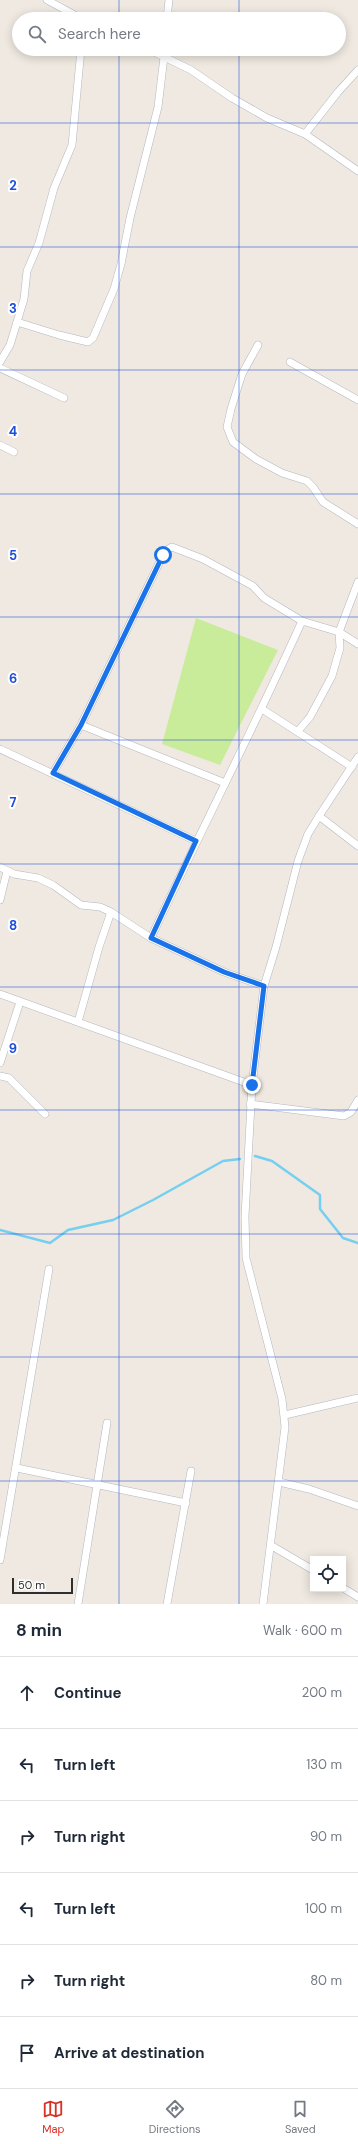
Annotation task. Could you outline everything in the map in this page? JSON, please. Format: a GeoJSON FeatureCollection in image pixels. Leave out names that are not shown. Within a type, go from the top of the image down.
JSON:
{"type":"FeatureCollection","features":[{"type":"Feature","properties":{"kind":"street"},"geometry":{"type":"LineString","coordinates":[[47,0],[69,12]]}},
{"type":"Feature","properties":{"kind":"street"},"geometry":{"type":"LineString","coordinates":[[168,12],[169,0]]}},
{"type":"Feature","properties":{"kind":"street"},"geometry":{"type":"LineString","coordinates":[[0,362],[10,345],[24,299],[27,271],[39,243],[54,188],[72,145],[80,56]]}},
{"type":"Feature","properties":{"kind":"street"},"geometry":{"type":"LineString","coordinates":[[17,322],[75,340],[88,342],[93,338],[114,289],[121,264],[129,223],[158,107],[164,57],[191,70],[232,98],[267,118],[305,134],[358,171]]}},
{"type":"Feature","properties":{"kind":"street"},"geometry":{"type":"LineString","coordinates":[[305,134],[338,92],[358,70]]}},
{"type":"Feature","properties":{"kind":"street"},"geometry":{"type":"LineString","coordinates":[[258,345],[242,374],[231,409],[227,427],[233,442],[237,447],[282,473],[307,481],[323,502],[358,524]]}},
{"type":"Feature","properties":{"kind":"street"},"geometry":{"type":"LineString","coordinates":[[290,362],[358,400]]}},
{"type":"Feature","properties":{"kind":"street"},"geometry":{"type":"LineString","coordinates":[[0,368],[64,398]]}},
{"type":"Feature","properties":{"kind":"street"},"geometry":{"type":"LineString","coordinates":[[0,445],[14,452]]}},
{"type":"Feature","properties":{"kind":"street"},"geometry":{"type":"LineString","coordinates":[[53,773],[81,725],[163,555],[172,547],[203,559],[253,586],[264,598],[302,621],[339,632],[358,644]]}},
{"type":"Feature","properties":{"kind":"street"},"geometry":{"type":"LineString","coordinates":[[298,731],[310,717],[332,676],[340,648],[339,632],[358,582]]}},
{"type":"Feature","properties":{"kind":"street"},"geometry":{"type":"LineString","coordinates":[[151,938],[196,841],[262,709],[302,621]]}},
{"type":"Feature","properties":{"kind":"street"},"geometry":{"type":"LineString","coordinates":[[262,709],[352,767]]}},
{"type":"Feature","properties":{"kind":"street"},"geometry":{"type":"LineString","coordinates":[[81,725],[225,783]]}},
{"type":"Feature","properties":{"kind":"street"},"geometry":{"type":"LineString","coordinates":[[0,748],[196,841]]}},
{"type":"Feature","properties":{"kind":"street"},"geometry":{"type":"LineString","coordinates":[[263,1604],[272,1546],[285,1415],[246,1258],[244,1236],[252,1085],[264,986],[276,947],[298,860],[308,834],[318,816],[358,758]]}},
{"type":"Feature","properties":{"kind":"street"},"geometry":{"type":"LineString","coordinates":[[318,816],[358,846]]}},
{"type":"Feature","properties":{"kind":"street"},"geometry":{"type":"LineString","coordinates":[[0,867],[7,871],[38,878],[53,886],[81,905],[100,907],[111,912],[151,938],[224,972],[264,986]]}},
{"type":"Feature","properties":{"kind":"street"},"geometry":{"type":"LineString","coordinates":[[0,900],[7,871]]}},
{"type":"Feature","properties":{"kind":"street"},"geometry":{"type":"LineString","coordinates":[[78,1022],[99,947],[111,912]]}},
{"type":"Feature","properties":{"kind":"street"},"geometry":{"type":"LineString","coordinates":[[0,994],[252,1085]]}},
{"type":"Feature","properties":{"kind":"street"},"geometry":{"type":"LineString","coordinates":[[0,1063],[20,1002]]}},
{"type":"Feature","properties":{"kind":"street"},"geometry":{"type":"LineString","coordinates":[[0,1076],[9,1078],[46,1114]]}},
{"type":"Feature","properties":{"kind":"street"},"geometry":{"type":"LineString","coordinates":[[250,1104],[344,1116],[351,1112],[358,1100]]}},
{"type":"Feature","properties":{"kind":"street"},"geometry":{"type":"LineString","coordinates":[[0,1560],[50,1269]]}},
{"type":"Feature","properties":{"kind":"street"},"geometry":{"type":"LineString","coordinates":[[285,1415],[358,1398]]}},
{"type":"Feature","properties":{"kind":"street"},"geometry":{"type":"LineString","coordinates":[[78,1604],[107,1423]]}},
{"type":"Feature","properties":{"kind":"street"},"geometry":{"type":"LineString","coordinates":[[17,1468],[186,1503]]}},
{"type":"Feature","properties":{"kind":"street"},"geometry":{"type":"LineString","coordinates":[[167,1604],[191,1471]]}},
{"type":"Feature","properties":{"kind":"street"},"geometry":{"type":"LineString","coordinates":[[279,1482],[358,1506]]}},
{"type":"Feature","properties":{"kind":"street"},"geometry":{"type":"LineString","coordinates":[[272,1546],[310,1568]]}},
{"type":"Feature","properties":{"kind":"street"},"geometry":{"type":"LineString","coordinates":[[346,1590],[358,1597]]}},
{"type":"Feature","properties":{"kind":"green space"},"geometry":{"type":"Polygon","coordinates":[[[196,618],[278,650],[220,765],[162,744],[196,618]]]}},
{"type":"Feature","properties":{"kind":"waterway"},"geometry":{"type":"LineString","coordinates":[[255,1156],[272,1161],[320,1195],[320,1209],[343,1238],[358,1243]]}},
{"type":"Feature","properties":{"kind":"waterway"},"geometry":{"type":"LineString","coordinates":[[0,1230],[50,1243],[68,1230],[113,1220],[153,1200],[223,1161],[240,1159]]}},
{"type":"Feature","properties":{"kind":"route"},"geometry":{"type":"LineString","coordinates":[[163,555],[81,725],[53,773],[196,841],[151,938],[224,972],[264,986],[252,1085]]}}]}
